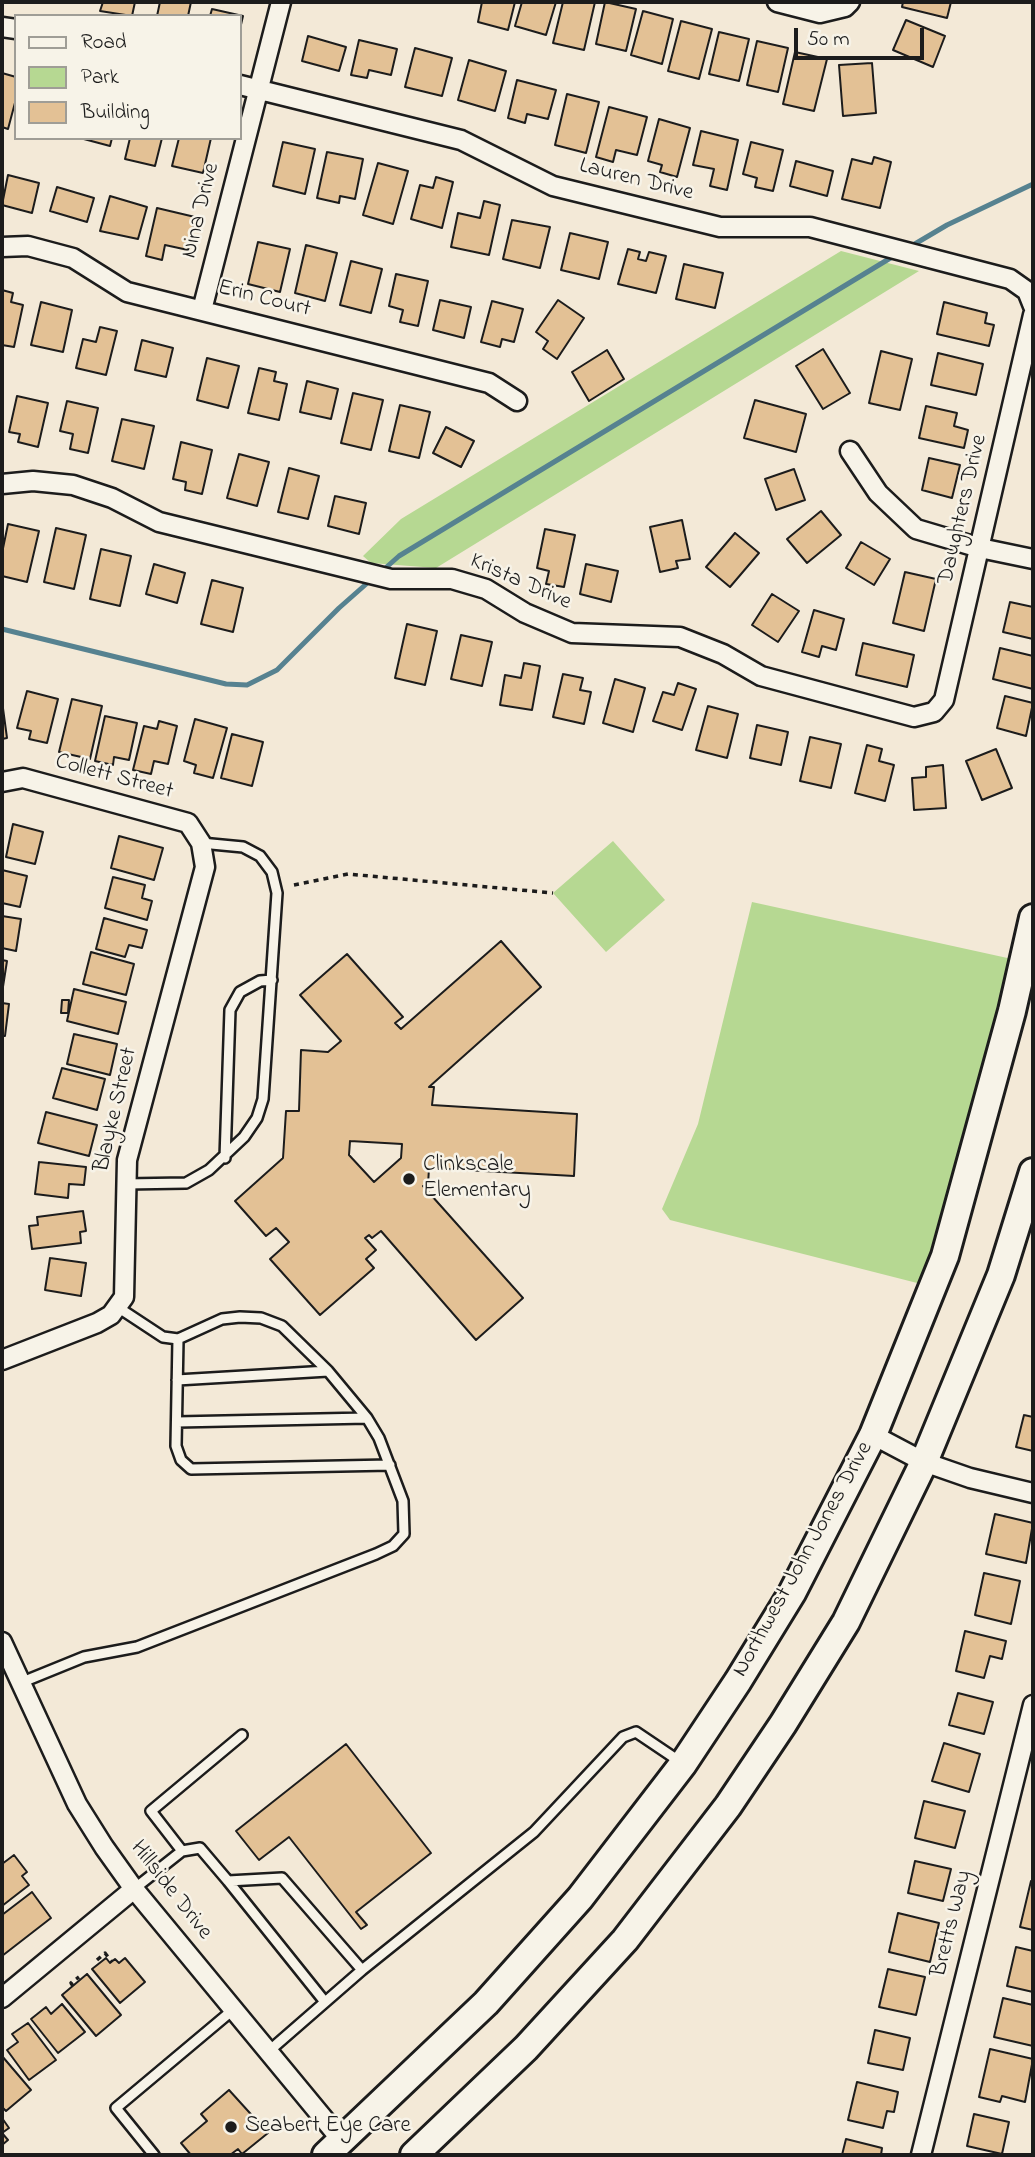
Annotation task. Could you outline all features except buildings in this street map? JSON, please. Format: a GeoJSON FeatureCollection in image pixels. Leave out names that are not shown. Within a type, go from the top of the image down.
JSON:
{"type":"FeatureCollection","features":[{"type":"Feature","properties":{"kind":"main road","name":"Northwest John Jones Drive"},"geometry":{"type":"LineString","coordinates":[[341,2151],[496,1992],[580,1898],[683,1764],[792,1593],[873,1435],[945,1256],[1005,1035],[1033,918]]}},
{"type":"Feature","properties":{"kind":"main road"},"geometry":{"type":"LineString","coordinates":[[414,2155],[526,2048],[625,1940],[727,1806],[846,1622],[924,1462],[1001,1275],[1033,1172]]}},
{"type":"Feature","properties":{"kind":"street","name":"Nina Drive"},"geometry":{"type":"LineString","coordinates":[[202,310],[281,2]]}},
{"type":"Feature","properties":{"kind":"street"},"geometry":{"type":"LineString","coordinates":[[777,2],[820,13],[847,4]]}},
{"type":"Feature","properties":{"kind":"street","name":"Lauren Drive"},"geometry":{"type":"LineString","coordinates":[[242,85],[461,140],[553,186],[720,227],[810,228],[1010,279],[1030,298]]}},
{"type":"Feature","properties":{"kind":"street","name":"Erin Court"},"geometry":{"type":"LineString","coordinates":[[2,247],[28,246],[73,258],[127,292],[489,383],[517,401]]}},
{"type":"Feature","properties":{"kind":"street","name":"Daughters Drive"},"geometry":{"type":"LineString","coordinates":[[934,712],[944,700],[1033,316]]}},
{"type":"Feature","properties":{"kind":"street"},"geometry":{"type":"LineString","coordinates":[[850,451],[878,493],[916,529],[981,548],[1033,559]]}},
{"type":"Feature","properties":{"kind":"street","name":"Krista Drive"},"geometry":{"type":"LineString","coordinates":[[2,484],[33,481],[73,485],[111,498],[159,522],[391,579],[452,579],[486,589],[525,613],[572,633],[680,637],[723,653],[761,676],[804,690],[914,718],[934,712]]}},
{"type":"Feature","properties":{"kind":"street","name":"Collett Street"},"geometry":{"type":"LineString","coordinates":[[3,782],[23,778],[188,823],[201,843]]}},
{"type":"Feature","properties":{"kind":"street","name":"Blayke Street"},"geometry":{"type":"LineString","coordinates":[[119,1308],[125,1286],[124,1184],[127,1160],[205,867],[201,843]]}},
{"type":"Feature","properties":{"kind":"street"},"geometry":{"type":"LineString","coordinates":[[2,1360],[97,1323],[119,1308]]}},
{"type":"Feature","properties":{"kind":"street"},"geometry":{"type":"LineString","coordinates":[[873,1435],[924,1462],[970,1478],[1033,1493]]}},
{"type":"Feature","properties":{"kind":"street","name":"Hillside Drive"},"geometry":{"type":"LineString","coordinates":[[2,1642],[77,1804],[134,1889],[269,2052],[341,2151]]}},
{"type":"Feature","properties":{"kind":"street","name":"Bretts Way"},"geometry":{"type":"LineString","coordinates":[[921,2155],[1033,1705]]}},
{"type":"Feature","properties":{"kind":"street"},"geometry":{"type":"LineString","coordinates":[[2,1998],[134,1889]]}},
{"type":"Feature","properties":{"kind":"lane"},"geometry":{"type":"LineString","coordinates":[[124,1184],[186,1183],[225,1158],[257,1118],[263,1099],[277,893],[272,872],[260,856],[243,847],[201,843]]}},
{"type":"Feature","properties":{"kind":"lane"},"geometry":{"type":"LineString","coordinates":[[225,1158],[230,1010],[240,992],[260,981],[272,980]]}},
{"type":"Feature","properties":{"kind":"lane"},"geometry":{"type":"LineString","coordinates":[[20,1683],[84,1657],[136,1647],[393,1546],[404,1534],[403,1500],[390,1465],[367,1418],[328,1371],[282,1326],[261,1318],[222,1319],[178,1339],[163,1337],[119,1308]]}},
{"type":"Feature","properties":{"kind":"lane"},"geometry":{"type":"LineString","coordinates":[[178,1339],[176,1446],[181,1460],[191,1469],[390,1465]]}},
{"type":"Feature","properties":{"kind":"lane"},"geometry":{"type":"LineString","coordinates":[[177,1380],[328,1371]]}},
{"type":"Feature","properties":{"kind":"lane"},"geometry":{"type":"LineString","coordinates":[[177,1422],[367,1418]]}},
{"type":"Feature","properties":{"kind":"lane"},"geometry":{"type":"LineString","coordinates":[[269,2052],[362,1970],[534,1832],[623,1737],[636,1732],[683,1764]]}},
{"type":"Feature","properties":{"kind":"lane"},"geometry":{"type":"LineString","coordinates":[[182,1851],[151,1811],[242,1735]]}},
{"type":"Feature","properties":{"kind":"lane"},"geometry":{"type":"LineString","coordinates":[[134,1889],[182,1851],[200,1848],[325,2002]]}},
{"type":"Feature","properties":{"kind":"lane"},"geometry":{"type":"LineString","coordinates":[[228,1881],[282,1878],[362,1970]]}},
{"type":"Feature","properties":{"kind":"lane"},"geometry":{"type":"LineString","coordinates":[[154,2155],[116,2108],[234,2009]]}},
{"type":"Feature","properties":{"kind":"path"},"geometry":{"type":"LineString","coordinates":[[294,885],[348,874],[553,893]]}},
{"type":"Feature","properties":{"kind":"path"},"geometry":{"type":"LineString","coordinates":[[97,1961],[105,1954],[112,1962]]}},
{"type":"Feature","properties":{"kind":"path"},"geometry":{"type":"LineString","coordinates":[[73,1986],[71,1983],[79,1977]]}},
{"type":"Feature","properties":{"kind":"green space"},"geometry":{"type":"Polygon","coordinates":[[[841,251],[919,271],[436,568],[371,563],[363,556],[401,519],[841,251]]]}},
{"type":"Feature","properties":{"kind":"green space"},"geometry":{"type":"Polygon","coordinates":[[[613,841],[665,900],[606,952],[553,893],[613,841]]]}},
{"type":"Feature","properties":{"kind":"green space"},"geometry":{"type":"Polygon","coordinates":[[[752,902],[1012,959],[921,1284],[670,1220],[662,1209],[698,1124],[752,902]]]}},
{"type":"Feature","properties":{"kind":"waterway"},"geometry":{"type":"LineString","coordinates":[[908,248],[947,225],[1033,184]]}},
{"type":"Feature","properties":{"kind":"waterway"},"geometry":{"type":"LineString","coordinates":[[381,572],[399,556],[897,254]]}},
{"type":"Feature","properties":{"kind":"waterway"},"geometry":{"type":"LineString","coordinates":[[2,629],[226,684],[247,685],[277,670],[373,578]]}},
{"type":"Feature","properties":{"kind":"place","name":"Clinkscale Elementary"},"geometry":{"type":"Point","coordinates":[409,1179]}},
{"type":"Feature","properties":{"kind":"place","name":"Seabert Eye Care"},"geometry":{"type":"Point","coordinates":[231,2127]}}]}
